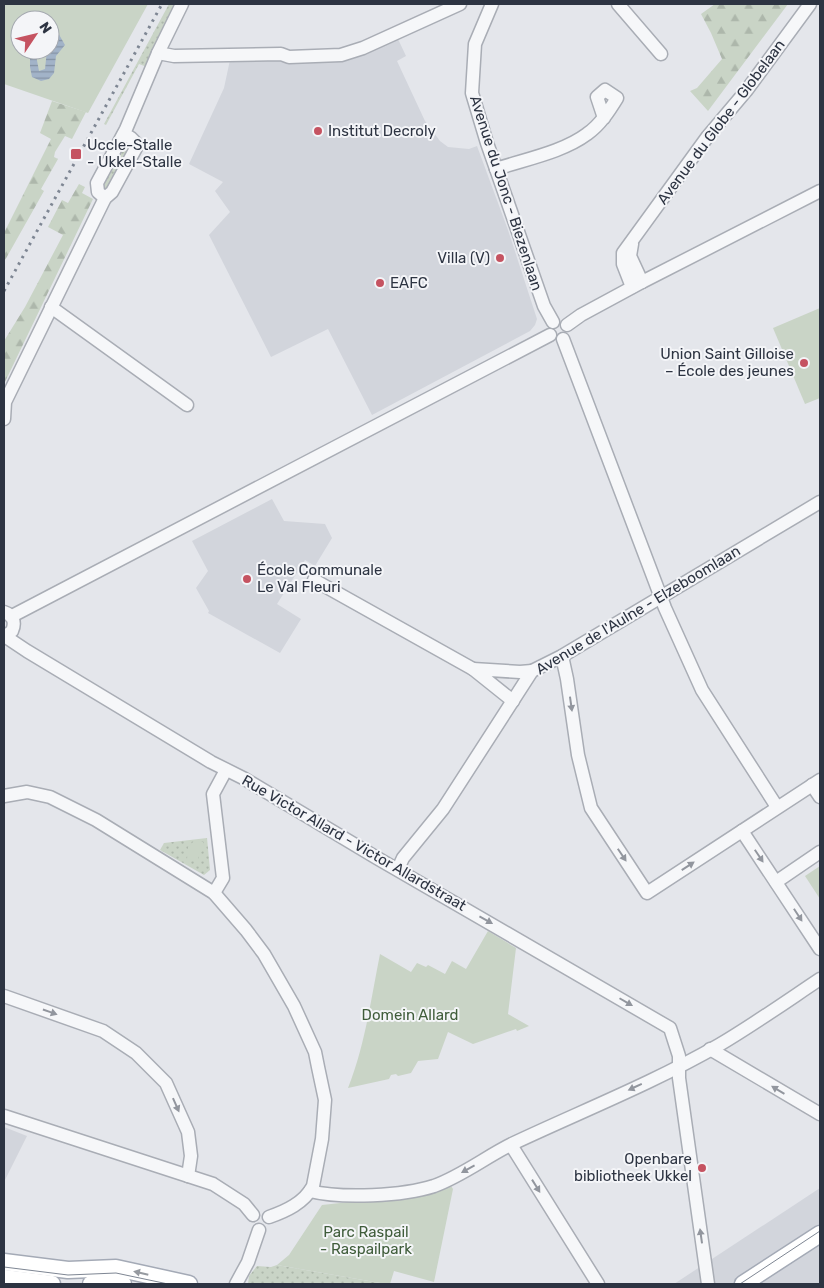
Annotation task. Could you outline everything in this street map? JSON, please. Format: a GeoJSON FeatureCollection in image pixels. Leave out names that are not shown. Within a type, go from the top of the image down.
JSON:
{"type":"FeatureCollection","features":[{"type":"Feature","properties":{"kind":"main road"},"geometry":{"type":"LineString","coordinates":[[743,1284],[820,1234]]}},
{"type":"Feature","properties":{"kind":"main road"},"geometry":{"type":"LineString","coordinates":[[4,1262],[68,1270],[116,1268],[189,1284]]}},
{"type":"Feature","properties":{"kind":"main road"},"geometry":{"type":"LineString","coordinates":[[4,1278],[52,1284]]}},
{"type":"Feature","properties":{"kind":"main road"},"geometry":{"type":"LineString","coordinates":[[91,1284],[123,1284]]}},
{"type":"Feature","properties":{"kind":"street"},"geometry":{"type":"LineString","coordinates":[[4,418],[5,402],[51,307],[105,198],[112,192],[136,148],[136,143],[124,134],[158,53],[182,4]]}},
{"type":"Feature","properties":{"kind":"street"},"geometry":{"type":"LineString","coordinates":[[158,53],[174,56],[281,54],[289,57],[341,55],[363,48],[460,4]]}},
{"type":"Feature","properties":{"kind":"street","name":"Avenue du Jonc - Biezenlaan"},"geometry":{"type":"LineString","coordinates":[[492,4],[475,44],[472,93],[496,169],[544,306],[553,322]]}},
{"type":"Feature","properties":{"kind":"street"},"geometry":{"type":"LineString","coordinates":[[618,4],[661,54]]}},
{"type":"Feature","properties":{"kind":"street","name":"Avenue du Globe - Globelaan"},"geometry":{"type":"LineString","coordinates":[[637,284],[630,256],[632,241],[708,136],[746,91],[810,4]]}},
{"type":"Feature","properties":{"kind":"street"},"geometry":{"type":"LineString","coordinates":[[496,169],[572,144],[589,133],[604,118]]}},
{"type":"Feature","properties":{"kind":"street"},"geometry":{"type":"LineString","coordinates":[[567,325],[637,284],[820,191]]}},
{"type":"Feature","properties":{"kind":"street"},"geometry":{"type":"LineString","coordinates":[[51,307],[187,405]]}},
{"type":"Feature","properties":{"kind":"street"},"geometry":{"type":"LineString","coordinates":[[560,320],[567,325],[568,333],[563,339],[555,340],[550,335],[549,328],[553,322],[560,320]]}},
{"type":"Feature","properties":{"kind":"street"},"geometry":{"type":"LineString","coordinates":[[5,637],[14,628],[8,614],[550,335]]}},
{"type":"Feature","properties":{"kind":"street"},"geometry":{"type":"LineString","coordinates":[[563,339],[661,597],[702,690],[777,807]]}},
{"type":"Feature","properties":{"kind":"street","name":"Avenue de l'Aulne - Elzeboomlaan"},"geometry":{"type":"LineString","coordinates":[[398,870],[404,858],[443,809],[532,671],[562,656],[820,502]]}},
{"type":"Feature","properties":{"kind":"street"},"geometry":{"type":"LineString","coordinates":[[314,580],[473,669],[513,701]]}},
{"type":"Feature","properties":{"kind":"street","name":"Rue Victor Allard - Victor Allardstraat"},"geometry":{"type":"LineString","coordinates":[[5,637],[26,652],[226,770],[243,778],[670,1028],[679,1056],[679,1078],[708,1284]]}},
{"type":"Feature","properties":{"kind":"street"},"geometry":{"type":"LineString","coordinates":[[562,656],[578,755],[591,808],[647,893],[816,782],[820,797]]}},
{"type":"Feature","properties":{"kind":"street"},"geometry":{"type":"LineString","coordinates":[[473,669],[532,671]]}},
{"type":"Feature","properties":{"kind":"street"},"geometry":{"type":"LineString","coordinates":[[214,893],[223,878],[213,794],[226,770]]}},
{"type":"Feature","properties":{"kind":"street"},"geometry":{"type":"LineString","coordinates":[[4,796],[27,792],[50,797],[96,820],[214,893],[264,954],[294,1006],[314,1052],[325,1100],[322,1139],[313,1186],[290,1209],[269,1217]]}},
{"type":"Feature","properties":{"kind":"street"},"geometry":{"type":"LineString","coordinates":[[742,831],[820,949]]}},
{"type":"Feature","properties":{"kind":"street"},"geometry":{"type":"LineString","coordinates":[[776,882],[820,852]]}},
{"type":"Feature","properties":{"kind":"street"},"geometry":{"type":"LineString","coordinates":[[310,1191],[324,1195],[356,1196],[434,1186],[510,1145],[679,1066],[710,1049],[820,979]]}},
{"type":"Feature","properties":{"kind":"street"},"geometry":{"type":"LineString","coordinates":[[4,996],[103,1031],[136,1053],[166,1083],[188,1132],[190,1156],[188,1176]]}},
{"type":"Feature","properties":{"kind":"street"},"geometry":{"type":"LineString","coordinates":[[710,1049],[820,1114]]}},
{"type":"Feature","properties":{"kind":"street"},"geometry":{"type":"LineString","coordinates":[[4,1116],[213,1184],[244,1204],[253,1215],[252,1224],[259,1230]]}},
{"type":"Feature","properties":{"kind":"street"},"geometry":{"type":"LineString","coordinates":[[510,1145],[598,1284]]}},
{"type":"Feature","properties":{"kind":"street"},"geometry":{"type":"LineString","coordinates":[[253,1215],[262,1212],[269,1217]]}},
{"type":"Feature","properties":{"kind":"street"},"geometry":{"type":"LineString","coordinates":[[259,1230],[268,1227],[269,1217]]}},
{"type":"Feature","properties":{"kind":"street"},"geometry":{"type":"LineString","coordinates":[[236,1284],[248,1262],[259,1230]]}},
{"type":"Feature","properties":{"kind":"shaded area"},"geometry":{"type":"Polygon","coordinates":[[[398,39],[406,56],[397,61],[425,121],[440,141],[448,147],[469,149],[477,146],[508,230],[537,319],[530,331],[372,415],[328,329],[271,357],[209,235],[230,212],[215,191],[223,182],[189,164],[224,88],[230,60],[363,52],[398,39]]]}},
{"type":"Feature","properties":{"kind":"shaded area","name":"École Communale Le Val Fleuri"},"geometry":{"type":"Polygon","coordinates":[[[272,499],[284,521],[325,524],[332,538],[315,566],[305,560],[277,604],[301,619],[280,653],[208,613],[209,611],[196,588],[208,571],[192,541],[272,499]]]}},
{"type":"Feature","properties":{"kind":"shaded area"},"geometry":{"type":"Polygon","coordinates":[[[4,1127],[27,1136],[4,1182],[4,1127]]]}},
{"type":"Feature","properties":{"kind":"shaded area"},"geometry":{"type":"Polygon","coordinates":[[[820,1188],[820,1284],[674,1284],[820,1188]]]}},
{"type":"Feature","properties":{"kind":"green space"},"geometry":{"type":"Polygon","coordinates":[[[4,4],[148,4],[88,113],[4,84],[4,4]]]}},
{"type":"Feature","properties":{"kind":"green space"},"geometry":{"type":"Polygon","coordinates":[[[169,4],[176,4],[147,67],[139,64],[106,125],[104,124],[169,4]]]}},
{"type":"Feature","properties":{"kind":"green space"},"geometry":{"type":"Polygon","coordinates":[[[715,4],[788,4],[708,111],[690,91],[697,88],[722,59],[701,14],[715,4]]]}},
{"type":"Feature","properties":{"kind":"green space"},"geometry":{"type":"Polygon","coordinates":[[[52,101],[86,112],[72,139],[65,136],[55,152],[54,157],[58,159],[41,189],[44,191],[4,262],[4,233],[51,139],[40,133],[52,101]]]}},
{"type":"Feature","properties":{"kind":"green space"},"geometry":{"type":"Polygon","coordinates":[[[124,144],[128,144],[131,147],[108,188],[105,188],[102,181],[124,144]]]}},
{"type":"Feature","properties":{"kind":"green space"},"geometry":{"type":"Polygon","coordinates":[[[79,184],[85,187],[82,193],[93,199],[4,384],[4,341],[25,307],[63,235],[48,227],[62,200],[68,203],[79,184]]]}},
{"type":"Feature","properties":{"kind":"green space","name":"Union Saint Gilloise – École des jeunes"},"geometry":{"type":"Polygon","coordinates":[[[820,308],[820,398],[805,404],[773,328],[820,308]]]}},
{"type":"Feature","properties":{"kind":"green space"},"geometry":{"type":"Polygon","coordinates":[[[207,838],[210,870],[204,875],[160,850],[164,843],[207,838]]]}},
{"type":"Feature","properties":{"kind":"green space"},"geometry":{"type":"Polygon","coordinates":[[[194,841],[203,842],[205,847],[198,859],[187,859],[188,847],[194,841]]]}},
{"type":"Feature","properties":{"kind":"green space"},"geometry":{"type":"Polygon","coordinates":[[[820,866],[820,899],[805,876],[820,866]]]}},
{"type":"Feature","properties":{"kind":"green space","name":"Domein Allard"},"geometry":{"type":"Polygon","coordinates":[[[488,931],[516,948],[508,1014],[529,1026],[473,1044],[448,1032],[438,1059],[418,1061],[411,1073],[398,1076],[396,1074],[391,1075],[389,1079],[348,1088],[363,1039],[380,954],[411,972],[417,963],[426,967],[428,965],[445,974],[452,961],[466,969],[488,931]]]}},
{"type":"Feature","properties":{"kind":"green space","name":"Parc Raspail - Raspailpark"},"geometry":{"type":"Polygon","coordinates":[[[449,1183],[453,1189],[434,1282],[394,1271],[390,1284],[386,1284],[277,1265],[289,1255],[322,1205],[367,1200],[449,1183]]]}},
{"type":"Feature","properties":{"kind":"green space"},"geometry":{"type":"Polygon","coordinates":[[[277,1265],[386,1284],[248,1284],[249,1276],[257,1266],[271,1267],[277,1265]]]}},
{"type":"Feature","properties":{"kind":"water"},"geometry":{"type":"Polygon","coordinates":[[[60,36],[65,45],[60,51],[60,36]]]}},
{"type":"Feature","properties":{"kind":"water"},"geometry":{"type":"Polygon","coordinates":[[[30,60],[37,60],[39,71],[45,69],[46,60],[56,60],[54,73],[49,79],[41,81],[32,77],[30,60]]]}},
{"type":"Feature","properties":{"kind":"tram line"},"geometry":{"type":"LineString","coordinates":[[740,1284],[820,1231]]}},
{"type":"Feature","properties":{"kind":"tram line"},"geometry":{"type":"LineString","coordinates":[[4,1267],[68,1275],[116,1273],[168,1284]]}},
{"type":"Feature","properties":{"kind":"railway"},"geometry":{"type":"LineString","coordinates":[[4,291],[162,4]]}},
{"type":"Feature","properties":{"kind":"place","name":"Institut Decroly"},"geometry":{"type":"Point","coordinates":[318,131]}},
{"type":"Feature","properties":{"kind":"place","name":"Uccle-Stalle - Ukkel-Stalle"},"geometry":{"type":"Point","coordinates":[76,154]}},
{"type":"Feature","properties":{"kind":"place","name":"Villa (V)"},"geometry":{"type":"Point","coordinates":[500,258]}},
{"type":"Feature","properties":{"kind":"place","name":"EAFC"},"geometry":{"type":"Point","coordinates":[380,283]}},
{"type":"Feature","properties":{"kind":"place","name":"Union Saint Gilloise – École des jeunes"},"geometry":{"type":"Point","coordinates":[804,363]}},
{"type":"Feature","properties":{"kind":"place","name":"École Communale Le Val Fleuri"},"geometry":{"type":"Point","coordinates":[247,579]}},
{"type":"Feature","properties":{"kind":"place","name":"Openbare bibliotheek Ukkel"},"geometry":{"type":"Point","coordinates":[702,1168]}}]}
